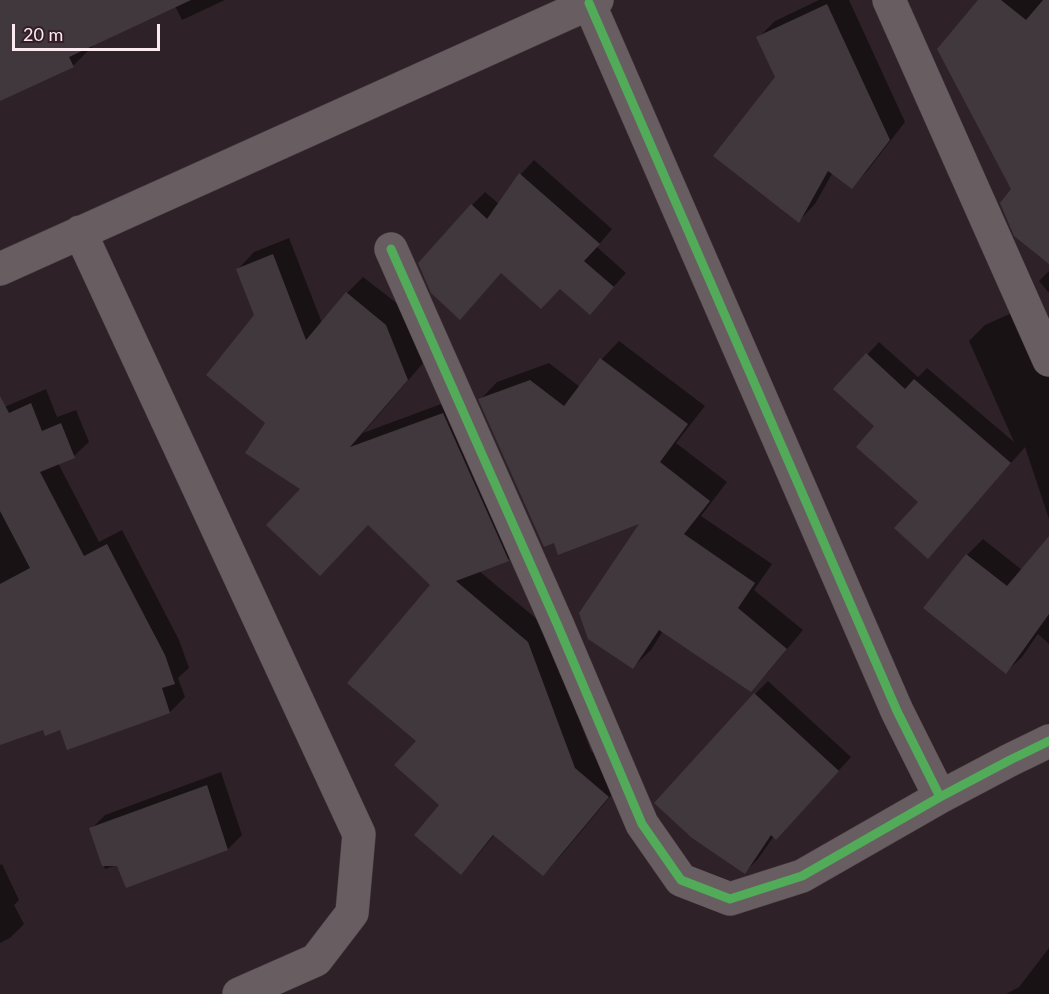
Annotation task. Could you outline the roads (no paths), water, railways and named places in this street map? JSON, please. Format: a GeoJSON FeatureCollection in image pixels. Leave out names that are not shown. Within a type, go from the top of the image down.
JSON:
{"type":"FeatureCollection","features":[{"type":"Feature","properties":{"kind":"street"},"geometry":{"type":"LineString","coordinates":[[888,0],[1049,360]]}},
{"type":"Feature","properties":{"kind":"street"},"geometry":{"type":"LineString","coordinates":[[0,269],[593,2],[897,711],[940,797]]}},
{"type":"Feature","properties":{"kind":"street"},"geometry":{"type":"LineString","coordinates":[[80,232],[359,834],[352,914],[316,960],[239,994]]}},
{"type":"Feature","properties":{"kind":"street"},"geometry":{"type":"LineString","coordinates":[[391,249],[558,626],[642,824],[681,880],[730,899],[802,876],[940,797],[1049,741]]}}]}
